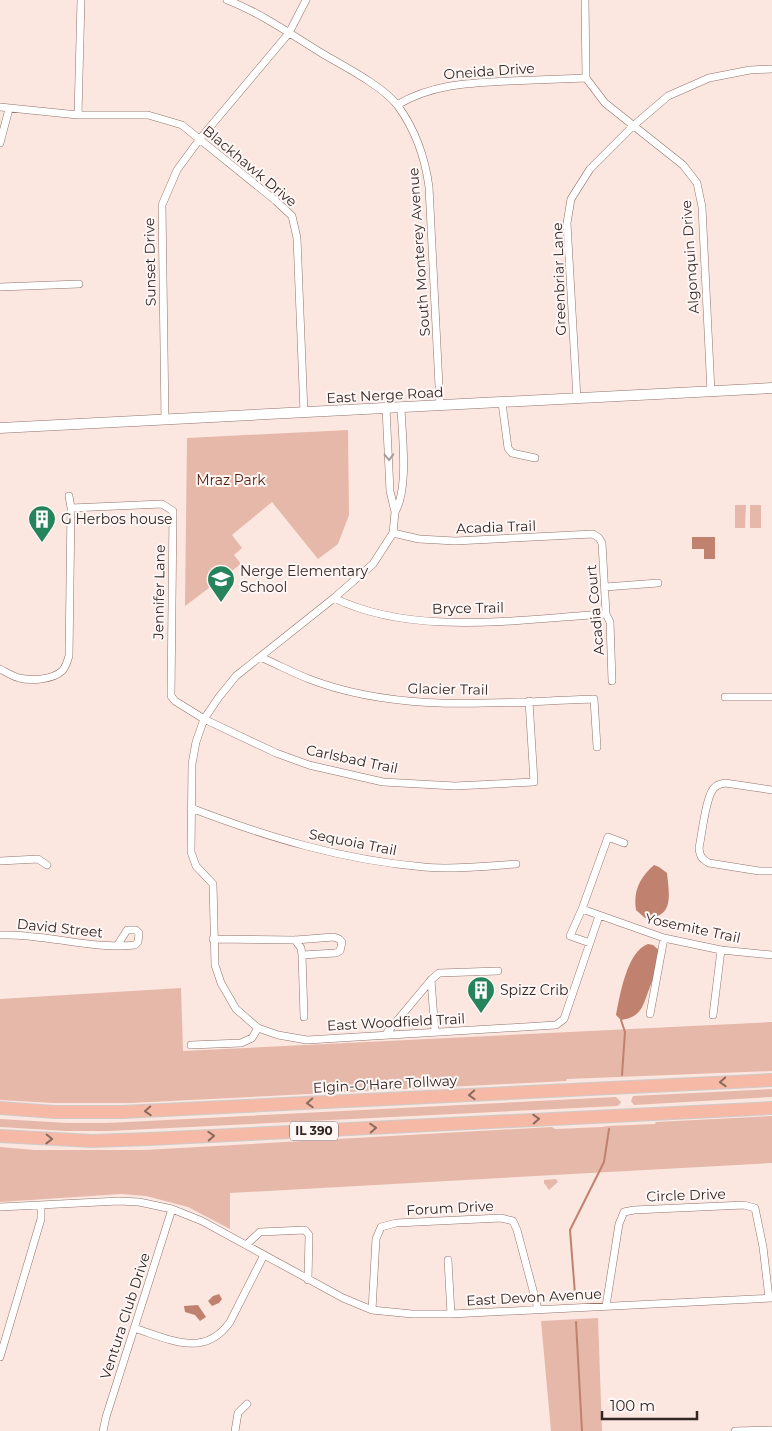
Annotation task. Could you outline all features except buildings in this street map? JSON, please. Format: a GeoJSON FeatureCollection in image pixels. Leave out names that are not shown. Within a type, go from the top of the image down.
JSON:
{"type":"FeatureCollection","features":[{"type":"Feature","properties":{"kind":"highway","name":"Elgin-O'Hare Tollway"},"geometry":{"type":"LineString","coordinates":[[0,1108],[54,1112],[122,1112],[772,1080]]}},
{"type":"Feature","properties":{"kind":"highway","name":"IL 390"},"geometry":{"type":"LineString","coordinates":[[0,1136],[92,1140],[149,1139],[772,1108]]}},
{"type":"Feature","properties":{"kind":"main road","name":"East Nerge Road"},"geometry":{"type":"LineString","coordinates":[[0,428],[772,388]]}},
{"type":"Feature","properties":{"kind":"street"},"geometry":{"type":"LineString","coordinates":[[78,115],[81,0]]}},
{"type":"Feature","properties":{"kind":"street","name":"South Monterey Avenue"},"geometry":{"type":"LineString","coordinates":[[227,0],[240,5],[289,33],[370,82],[397,105],[414,133],[426,164],[429,187],[440,406]]}},
{"type":"Feature","properties":{"kind":"street","name":"Sunset Drive"},"geometry":{"type":"LineString","coordinates":[[165,420],[162,205],[177,170],[199,140],[289,33],[306,0]]}},
{"type":"Feature","properties":{"kind":"street"},"geometry":{"type":"LineString","coordinates":[[585,0],[586,78]]}},
{"type":"Feature","properties":{"kind":"street","name":"Greenbriar Lane"},"geometry":{"type":"LineString","coordinates":[[577,399],[567,223],[571,199],[590,169],[633,126],[668,96],[709,78],[750,70],[772,69]]}},
{"type":"Feature","properties":{"kind":"street","name":"Oneida Drive"},"geometry":{"type":"LineString","coordinates":[[397,105],[423,92],[444,86],[486,82],[586,78]]}},
{"type":"Feature","properties":{"kind":"street","name":"Algonquin Drive"},"geometry":{"type":"LineString","coordinates":[[586,78],[605,103],[683,165],[697,183],[702,207],[710,392]]}},
{"type":"Feature","properties":{"kind":"street","name":"Blackhawk Drive"},"geometry":{"type":"LineString","coordinates":[[0,107],[78,115],[148,115],[182,125],[276,200],[292,216],[297,238],[304,413]]}},
{"type":"Feature","properties":{"kind":"street"},"geometry":{"type":"LineString","coordinates":[[0,143],[9,109]]}},
{"type":"Feature","properties":{"kind":"street"},"geometry":{"type":"LineString","coordinates":[[0,287],[79,284]]}},
{"type":"Feature","properties":{"kind":"street"},"geometry":{"type":"LineString","coordinates":[[502,402],[508,448],[512,453],[535,458]]}},
{"type":"Feature","properties":{"kind":"street"},"geometry":{"type":"LineString","coordinates":[[191,1045],[241,1043],[252,1038],[258,1028],[236,1009],[221,983],[215,965],[213,887],[210,880],[196,866],[192,856],[192,764],[196,742],[204,719],[228,685],[247,666],[334,598],[373,564],[393,533],[395,512],[390,491],[386,408]]}},
{"type":"Feature","properties":{"kind":"street"},"geometry":{"type":"LineString","coordinates":[[395,512],[398,506],[403,472],[401,408]]}},
{"type":"Feature","properties":{"kind":"street"},"geometry":{"type":"LineString","coordinates":[[0,669],[25,679],[44,678],[56,675],[67,664],[69,656],[71,508],[69,496]]}},
{"type":"Feature","properties":{"kind":"street","name":"Jennifer Lane"},"geometry":{"type":"LineString","coordinates":[[71,508],[162,504],[172,511],[171,696],[174,702],[204,719]]}},
{"type":"Feature","properties":{"kind":"street","name":"Acadia Trail"},"geometry":{"type":"LineString","coordinates":[[393,533],[419,539],[455,541],[593,534],[599,538]]}},
{"type":"Feature","properties":{"kind":"street","name":"Acadia Court"},"geometry":{"type":"LineString","coordinates":[[599,538],[602,543],[606,614],[610,622],[612,681]]}},
{"type":"Feature","properties":{"kind":"street"},"geometry":{"type":"LineString","coordinates":[[605,587],[658,583]]}},
{"type":"Feature","properties":{"kind":"street","name":"Bryce Trail"},"geometry":{"type":"LineString","coordinates":[[334,598],[348,605],[374,613],[405,619],[441,622],[483,622],[606,614]]}},
{"type":"Feature","properties":{"kind":"street","name":"Glacier Trail"},"geometry":{"type":"LineString","coordinates":[[260,657],[310,679],[354,692],[386,698],[435,704],[594,699],[597,747]]}},
{"type":"Feature","properties":{"kind":"street"},"geometry":{"type":"LineString","coordinates":[[725,697],[772,697]]}},
{"type":"Feature","properties":{"kind":"street","name":"Carlsbad Trail"},"geometry":{"type":"LineString","coordinates":[[204,719],[276,753],[309,765],[383,782],[455,786],[534,782],[529,701]]}},
{"type":"Feature","properties":{"kind":"street"},"geometry":{"type":"LineString","coordinates":[[772,790],[725,783],[718,784],[712,790],[709,799],[699,848],[700,856],[703,860],[710,863],[772,871]]}},
{"type":"Feature","properties":{"kind":"street","name":"Sequoia Trail"},"geometry":{"type":"LineString","coordinates":[[191,808],[247,830],[343,856],[425,867],[516,864]]}},
{"type":"Feature","properties":{"kind":"street"},"geometry":{"type":"LineString","coordinates":[[600,916],[590,943],[570,936],[608,838],[624,843]]}},
{"type":"Feature","properties":{"kind":"street"},"geometry":{"type":"LineString","coordinates":[[0,861],[38,859],[47,865]]}},
{"type":"Feature","properties":{"kind":"street","name":"Yosemite Trail"},"geometry":{"type":"LineString","coordinates":[[582,909],[664,938],[721,950],[772,955]]}},
{"type":"Feature","properties":{"kind":"street","name":"David Street"},"geometry":{"type":"LineString","coordinates":[[0,935],[43,938],[78,944],[117,946]]}},
{"type":"Feature","properties":{"kind":"street"},"geometry":{"type":"LineString","coordinates":[[214,939],[295,940],[334,938],[342,942],[340,951],[336,954],[302,955]]}},
{"type":"Feature","properties":{"kind":"street"},"geometry":{"type":"LineString","coordinates":[[650,1014],[664,938]]}},
{"type":"Feature","properties":{"kind":"street"},"geometry":{"type":"LineString","coordinates":[[295,940],[301,948],[302,955],[304,1018]]}},
{"type":"Feature","properties":{"kind":"street","name":"East Woodfield Trail"},"geometry":{"type":"LineString","coordinates":[[258,1028],[278,1035],[307,1040],[556,1025],[564,1019],[590,943]]}},
{"type":"Feature","properties":{"kind":"street"},"geometry":{"type":"LineString","coordinates":[[713,1014],[721,950]]}},
{"type":"Feature","properties":{"kind":"street"},"geometry":{"type":"LineString","coordinates":[[386,1034],[430,980],[440,973],[498,971]]}},
{"type":"Feature","properties":{"kind":"street"},"geometry":{"type":"LineString","coordinates":[[430,980],[435,1032]]}},
{"type":"Feature","properties":{"kind":"street","name":"East Devon Avenue"},"geometry":{"type":"LineString","coordinates":[[0,1207],[119,1201],[139,1202],[172,1209],[202,1222],[343,1298],[372,1310],[412,1314],[451,1314],[770,1298]]}},
{"type":"Feature","properties":{"kind":"street"},"geometry":{"type":"LineString","coordinates":[[0,1357],[41,1219],[41,1205]]}},
{"type":"Feature","properties":{"kind":"street","name":"Circle Drive"},"geometry":{"type":"LineString","coordinates":[[606,1306],[619,1224],[624,1212],[634,1210],[744,1205],[755,1208],[770,1298]]}},
{"type":"Feature","properties":{"kind":"street","name":"Ventura Club Drive"},"geometry":{"type":"LineString","coordinates":[[103,1431],[172,1209]]}},
{"type":"Feature","properties":{"kind":"street","name":"Forum Drive"},"geometry":{"type":"LineString","coordinates":[[372,1310],[376,1239],[380,1227],[396,1223],[501,1218],[513,1221],[517,1230],[538,1309]]}},
{"type":"Feature","properties":{"kind":"street"},"geometry":{"type":"LineString","coordinates":[[246,1245],[260,1232],[305,1230],[308,1235],[308,1280]]}},
{"type":"Feature","properties":{"kind":"street"},"geometry":{"type":"LineString","coordinates":[[134,1328],[189,1344],[201,1343],[212,1339],[223,1332],[230,1322],[264,1255]]}},
{"type":"Feature","properties":{"kind":"street"},"geometry":{"type":"LineString","coordinates":[[448,1260],[451,1314]]}},
{"type":"Feature","properties":{"kind":"street"},"geometry":{"type":"LineString","coordinates":[[235,1431],[238,1413],[247,1404]]}},
{"type":"Feature","properties":{"kind":"street"},"geometry":{"type":"LineString","coordinates":[[735,1431],[772,1430]]}},
{"type":"Feature","properties":{"kind":"green space","name":"Mraz Park"},"geometry":{"type":"Polygon","coordinates":[[[348,430],[349,515],[338,544],[318,559],[272,502],[232,535],[242,548],[234,555],[241,564],[185,606],[187,438],[348,430]]]}},
{"type":"Feature","properties":{"kind":"green space"},"geometry":{"type":"Polygon","coordinates":[[[735,505],[746,505],[745,528],[735,528],[735,505]]]}},
{"type":"Feature","properties":{"kind":"green space"},"geometry":{"type":"Polygon","coordinates":[[[750,505],[761,505],[761,528],[750,528],[750,505]]]}},
{"type":"Feature","properties":{"kind":"green space"},"geometry":{"type":"Polygon","coordinates":[[[181,988],[183,1051],[772,1022],[772,1071],[567,1079],[566,1081],[130,1103],[54,1103],[0,1100],[0,999],[181,988]]]}},
{"type":"Feature","properties":{"kind":"green space"},"geometry":{"type":"Polygon","coordinates":[[[772,1089],[772,1097],[634,1105],[631,1101],[633,1096],[772,1089]]]}},
{"type":"Feature","properties":{"kind":"green space"},"geometry":{"type":"Polygon","coordinates":[[[616,1097],[621,1102],[617,1106],[108,1131],[66,1131],[0,1127],[0,1119],[67,1123],[108,1123],[616,1097]]]}},
{"type":"Feature","properties":{"kind":"green space"},"geometry":{"type":"Polygon","coordinates":[[[772,1116],[772,1163],[230,1193],[230,1229],[188,1207],[146,1196],[121,1194],[0,1202],[0,1147],[34,1150],[145,1150],[552,1127],[555,1129],[602,1127],[655,1124],[656,1122],[772,1116]]]}},
{"type":"Feature","properties":{"kind":"green space"},"geometry":{"type":"Polygon","coordinates":[[[556,1179],[558,1182],[549,1190],[544,1180],[556,1179]]]}},
{"type":"Feature","properties":{"kind":"green space"},"geometry":{"type":"Polygon","coordinates":[[[598,1318],[602,1431],[551,1431],[541,1321],[598,1318]]]}},
{"type":"Feature","properties":{"kind":"shaded area"},"geometry":{"type":"Polygon","coordinates":[[[692,537],[715,537],[715,559],[704,559],[704,549],[692,549],[692,537]]]}},
{"type":"Feature","properties":{"kind":"shaded area"},"geometry":{"type":"Polygon","coordinates":[[[654,865],[667,873],[668,903],[666,909],[661,914],[645,918],[636,910],[637,891],[641,880],[654,865]]]}},
{"type":"Feature","properties":{"kind":"shaded area"},"geometry":{"type":"Polygon","coordinates":[[[648,944],[653,945],[659,950],[657,965],[646,999],[638,1013],[621,1020],[616,1015],[626,975],[635,955],[648,944]]]}},
{"type":"Feature","properties":{"kind":"shaded area"},"geometry":{"type":"Polygon","coordinates":[[[219,1294],[222,1299],[219,1303],[212,1306],[208,1301],[213,1296],[219,1294]]]}},
{"type":"Feature","properties":{"kind":"shaded area"},"geometry":{"type":"Polygon","coordinates":[[[198,1305],[206,1317],[200,1321],[195,1315],[185,1312],[184,1306],[198,1305]]]}},
{"type":"Feature","properties":{"kind":"waterway"},"geometry":{"type":"LineString","coordinates":[[621,1020],[625,1032],[622,1075]]}},
{"type":"Feature","properties":{"kind":"waterway"},"geometry":{"type":"LineString","coordinates":[[575,1294],[570,1230],[604,1162],[609,1129]]}},
{"type":"Feature","properties":{"kind":"waterway"},"geometry":{"type":"LineString","coordinates":[[576,1322],[582,1431]]}},
{"type":"Feature","properties":{"kind":"place","name":"G Herbos house"},"geometry":{"type":"Point","coordinates":[42,543]}},
{"type":"Feature","properties":{"kind":"place","name":"Nerge Elementary School"},"geometry":{"type":"Point","coordinates":[221,603]}},
{"type":"Feature","properties":{"kind":"place","name":"Spizz Crib"},"geometry":{"type":"Point","coordinates":[481,1014]}}]}
